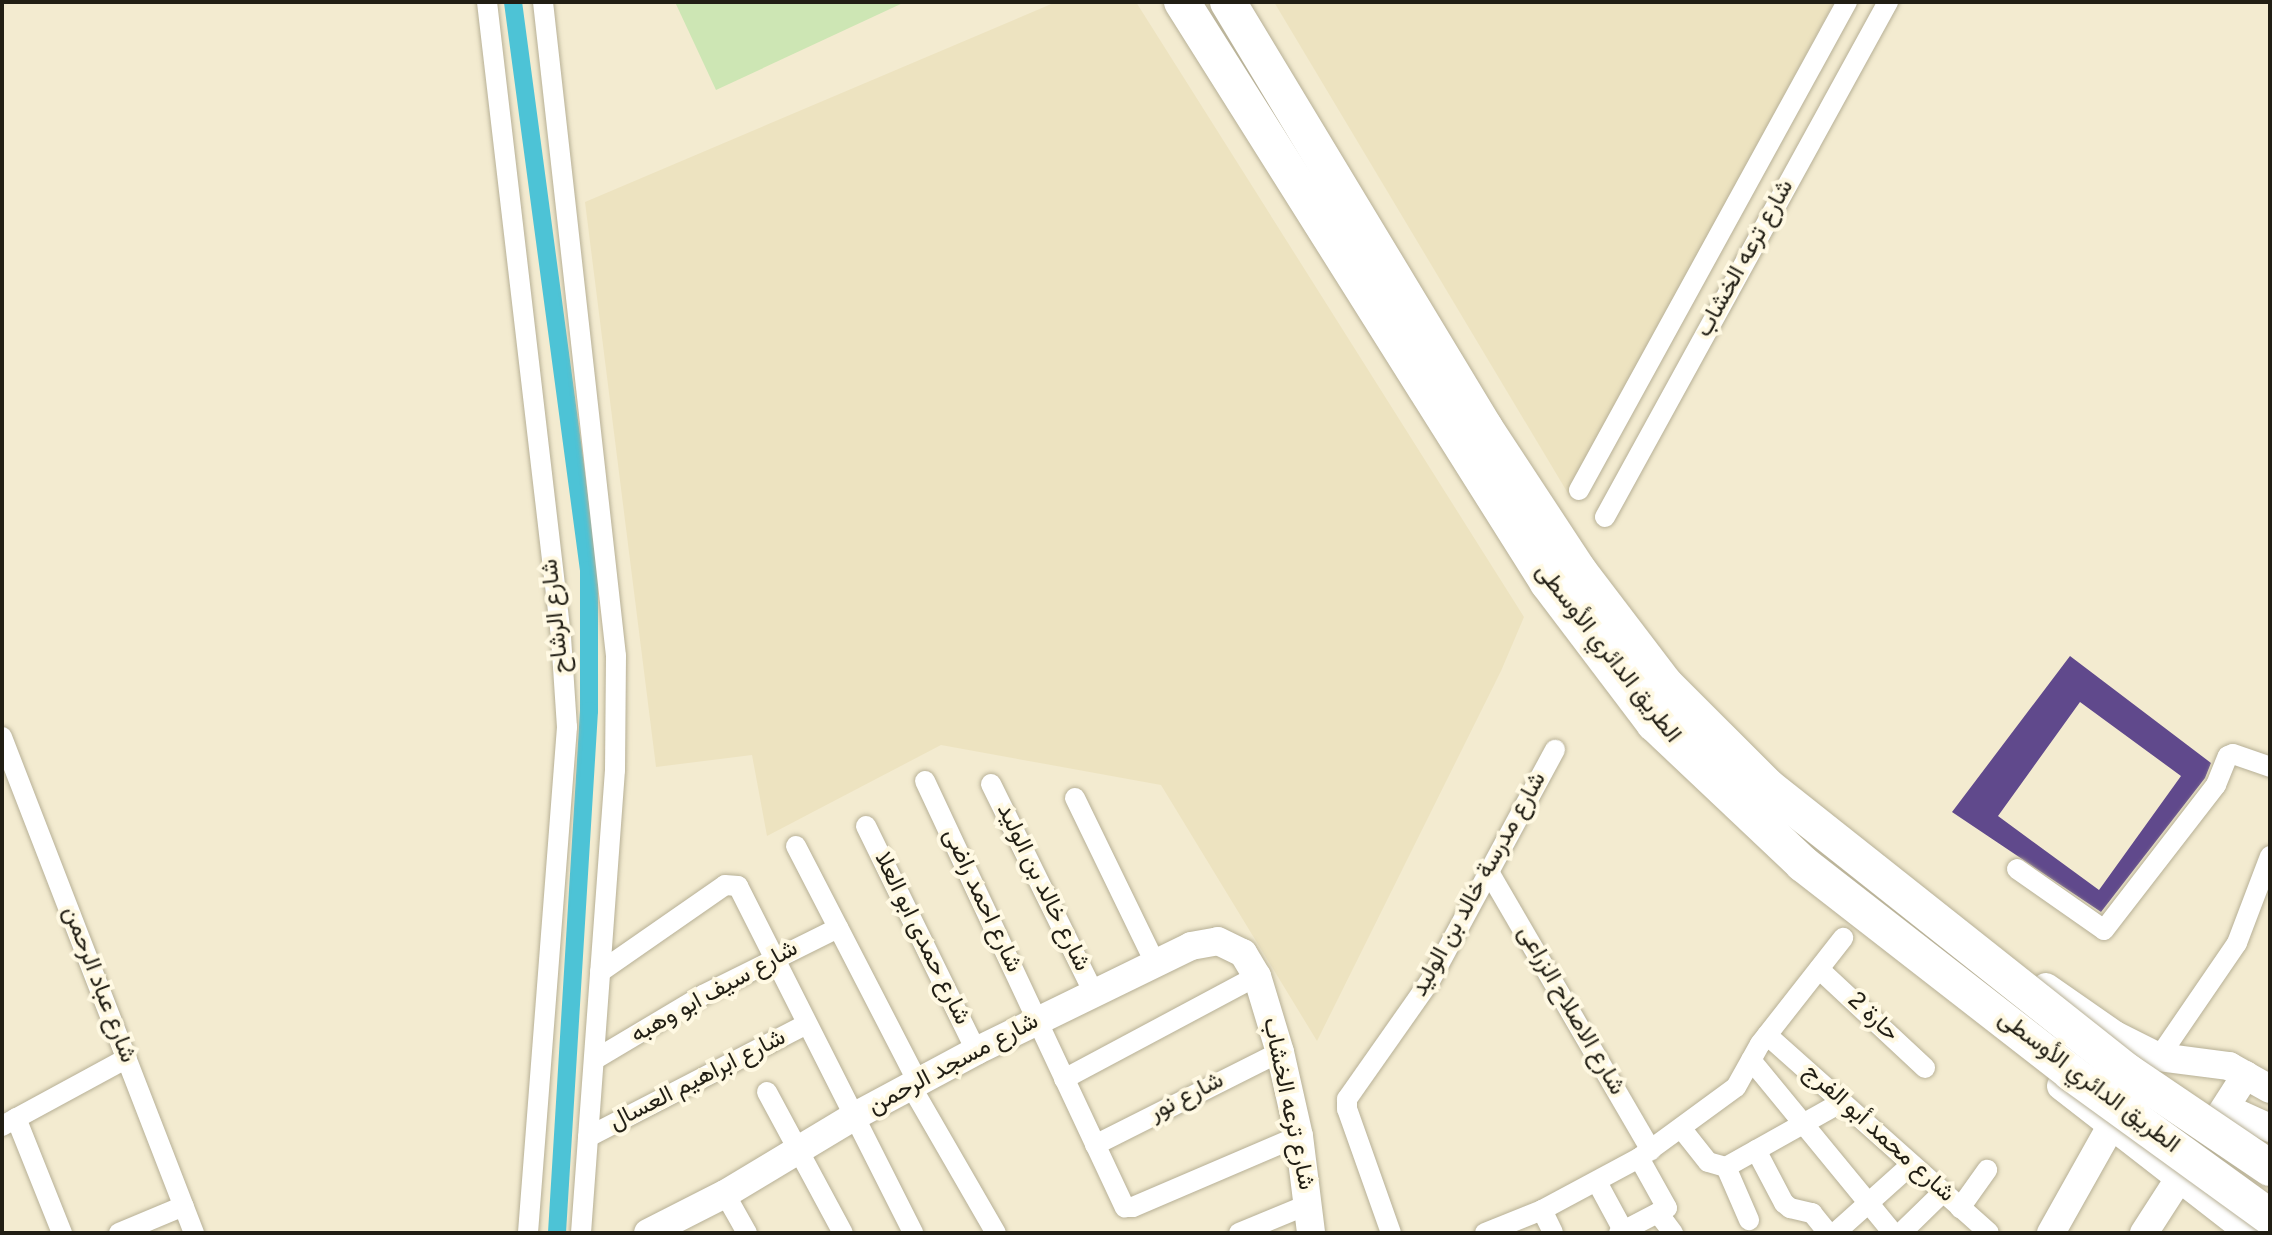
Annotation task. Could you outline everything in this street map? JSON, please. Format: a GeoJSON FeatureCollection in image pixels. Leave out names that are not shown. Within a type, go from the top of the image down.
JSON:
{"type":"FeatureCollection","features":[{"type":"Feature","properties":{"kind":"highway","name":"الطريق الدائري الأوسطى"},"geometry":{"type":"LineString","coordinates":[[1182,2],[1548,583],[1654,723],[1803,864],[2071,1073],[2270,1217]]}},
{"type":"Feature","properties":{"kind":"highway","name":"الطريق الدائري الأوسطى"},"geometry":{"type":"LineString","coordinates":[[1228,2],[1485,428],[1579,571],[1666,685],[1767,786],[2128,1072],[2270,1168]]}},
{"type":"Feature","properties":{"kind":"street","name":"شارع الرشاح"},"geometry":{"type":"LineString","coordinates":[[487,2],[561,637],[567,727],[528,1233]]}},
{"type":"Feature","properties":{"kind":"street"},"geometry":{"type":"LineString","coordinates":[[543,2],[616,656],[617,728],[581,1233]]}},
{"type":"Feature","properties":{"kind":"street"},"geometry":{"type":"LineString","coordinates":[[1164,2],[1537,591],[1609,686],[1681,769],[1833,905],[2250,1233]]}},
{"type":"Feature","properties":{"kind":"street"},"geometry":{"type":"LineString","coordinates":[[1237,2],[1583,555],[1646,640],[1722,722],[1811,807],[1954,923],[2115,1035],[2159,1057],[2213,1063],[2258,1082],[2228,1109],[2144,1233]]}},
{"type":"Feature","properties":{"kind":"street","name":"شارع ترعه الخشاب"},"geometry":{"type":"LineString","coordinates":[[1579,490],[1847,2]]}},
{"type":"Feature","properties":{"kind":"street","name":"شارع ترعه الخشاب"},"geometry":{"type":"LineString","coordinates":[[1605,517],[1888,2]]}},
{"type":"Feature","properties":{"kind":"street"},"geometry":{"type":"LineString","coordinates":[[1307,226],[1355,194]]}},
{"type":"Feature","properties":{"kind":"street"},"geometry":{"type":"LineString","coordinates":[[1681,769],[1722,722]]}},
{"type":"Feature","properties":{"kind":"street","name":"شارع عباد الرحمن"},"geometry":{"type":"LineString","coordinates":[[2,737],[194,1233]]}},
{"type":"Feature","properties":{"kind":"street","name":"شارع مدرسة خالد بن الوليد"},"geometry":{"type":"LineString","coordinates":[[1391,1233],[1347,1109],[1347,1099],[1430,981],[1555,750]]}},
{"type":"Feature","properties":{"kind":"street"},"geometry":{"type":"LineString","coordinates":[[2017,869],[2100,930],[2106,929],[2216,785],[2228,756],[2233,754],[2270,767]]}},
{"type":"Feature","properties":{"kind":"street","name":"شارع احمد راضى"},"geometry":{"type":"LineString","coordinates":[[925,781],[1123,1204],[1131,1208],[1299,1136]]}},
{"type":"Feature","properties":{"kind":"street","name":"شارع خالد بن الوليد"},"geometry":{"type":"LineString","coordinates":[[991,784],[1094,993]]}},
{"type":"Feature","properties":{"kind":"street"},"geometry":{"type":"LineString","coordinates":[[1075,798],[1155,963]]}},
{"type":"Feature","properties":{"kind":"street","name":"شارع حمدى ابو العلا"},"geometry":{"type":"LineString","coordinates":[[866,826],[976,1051]]}},
{"type":"Feature","properties":{"kind":"street"},"geometry":{"type":"LineString","coordinates":[[796,846],[914,1084],[996,1233]]}},
{"type":"Feature","properties":{"kind":"street"},"geometry":{"type":"LineString","coordinates":[[2051,1233],[2109,1124],[2237,943],[2270,856]]}},
{"type":"Feature","properties":{"kind":"street","name":"شارع الاصلاح الزراعى"},"geometry":{"type":"LineString","coordinates":[[1489,872],[1645,1154],[1667,1204],[1666,1210],[1658,1213]]}},
{"type":"Feature","properties":{"kind":"street"},"geometry":{"type":"LineString","coordinates":[[600,972],[732,883],[740,889],[913,1233]]}},
{"type":"Feature","properties":{"kind":"street","name":"شارع سيف ابو وهبه"},"geometry":{"type":"LineString","coordinates":[[594,1060],[703,995],[838,928]]}},
{"type":"Feature","properties":{"kind":"street"},"geometry":{"type":"LineString","coordinates":[[1485,1233],[1542,1210],[1597,1182],[1645,1154],[1736,1087],[1767,1035],[1843,938]]}},
{"type":"Feature","properties":{"kind":"street","name":"شارع مسجد الرحمن"},"geometry":{"type":"LineString","coordinates":[[648,1233],[725,1194],[853,1117],[976,1051],[1191,946],[1218,941],[1243,953],[1257,976]]}},
{"type":"Feature","properties":{"kind":"street","name":"حارة 2"},"geometry":{"type":"LineString","coordinates":[[1819,969],[1925,1068]]}},
{"type":"Feature","properties":{"kind":"street"},"geometry":{"type":"LineString","coordinates":[[1064,1079],[1257,976]]}},
{"type":"Feature","properties":{"kind":"street","name":"شارع ترعه الخشاب"},"geometry":{"type":"LineString","coordinates":[[1257,976],[1280,1052],[1299,1136],[1311,1233]]}},
{"type":"Feature","properties":{"kind":"street","name":"شارع ابراهيم العسال"},"geometry":{"type":"LineString","coordinates":[[588,1137],[807,1024]]}},
{"type":"Feature","properties":{"kind":"street","name":"شارع محمد أبو الفرج"},"geometry":{"type":"LineString","coordinates":[[1767,1035],[1943,1192],[1981,1231]]}},
{"type":"Feature","properties":{"kind":"street"},"geometry":{"type":"LineString","coordinates":[[2075,1097],[2115,1035]]}},
{"type":"Feature","properties":{"kind":"street","name":"شارع نور"},"geometry":{"type":"LineString","coordinates":[[1095,1145],[1280,1052]]}},
{"type":"Feature","properties":{"kind":"street"},"geometry":{"type":"LineString","coordinates":[[62,1233],[9,1122],[127,1058]]}},
{"type":"Feature","properties":{"kind":"street"},"geometry":{"type":"LineString","coordinates":[[1751,1060],[1893,1233]]}},
{"type":"Feature","properties":{"kind":"street"},"geometry":{"type":"LineString","coordinates":[[767,1092],[843,1233]]}},
{"type":"Feature","properties":{"kind":"street"},"geometry":{"type":"LineString","coordinates":[[1681,1128],[1708,1162],[1726,1167],[1842,1102]]}},
{"type":"Feature","properties":{"kind":"street"},"geometry":{"type":"LineString","coordinates":[[2228,1109],[2270,1128]]}},
{"type":"Feature","properties":{"kind":"street"},"geometry":{"type":"LineString","coordinates":[[1756,1150],[1784,1203],[1790,1208],[1812,1213],[1828,1233]]}},
{"type":"Feature","properties":{"kind":"street"},"geometry":{"type":"LineString","coordinates":[[1835,1233],[1912,1164]]}},
{"type":"Feature","properties":{"kind":"street"},"geometry":{"type":"LineString","coordinates":[[1726,1167],[1749,1220]]}},
{"type":"Feature","properties":{"kind":"street"},"geometry":{"type":"LineString","coordinates":[[1960,1208],[1987,1170]]}},
{"type":"Feature","properties":{"kind":"street"},"geometry":{"type":"LineString","coordinates":[[1597,1182],[1621,1232],[1658,1213],[1673,1233]]}},
{"type":"Feature","properties":{"kind":"street"},"geometry":{"type":"LineString","coordinates":[[1901,1233],[1943,1192]]}},
{"type":"Feature","properties":{"kind":"street"},"geometry":{"type":"LineString","coordinates":[[725,1194],[747,1233]]}},
{"type":"Feature","properties":{"kind":"street"},"geometry":{"type":"LineString","coordinates":[[1239,1233],[1309,1204]]}},
{"type":"Feature","properties":{"kind":"street"},"geometry":{"type":"LineString","coordinates":[[119,1233],[184,1206]]}},
{"type":"Feature","properties":{"kind":"street"},"geometry":{"type":"LineString","coordinates":[[1542,1210],[1553,1233]]}},
{"type":"Feature","properties":{"kind":"shaded area"},"geometry":{"type":"Polygon","coordinates":[[[1056,2],[1136,2],[1524,617],[1501,671],[1317,1041],[1161,785],[941,745],[767,836],[752,755],[656,767],[585,202],[1056,2]]]}},
{"type":"Feature","properties":{"kind":"shaded area"},"geometry":{"type":"Polygon","coordinates":[[[1274,2],[1834,2],[1569,495],[1274,2]]]}},
{"type":"Feature","properties":{"kind":"green space"},"geometry":{"type":"Polygon","coordinates":[[[675,2],[905,2],[716,90],[675,2]]]}},
{"type":"Feature","properties":{"kind":"building"},"geometry":{"type":"Polygon","coordinates":[[[2070,656],[2211,763],[2205,778],[2101,912],[1952,812],[2070,656]],[[2080,702],[1998,816],[2099,890],[2181,776],[2080,702]]]}},
{"type":"Feature","properties":{"kind":"waterway"},"geometry":{"type":"LineString","coordinates":[[513,2],[589,570],[589,711],[557,1233]]}}]}
